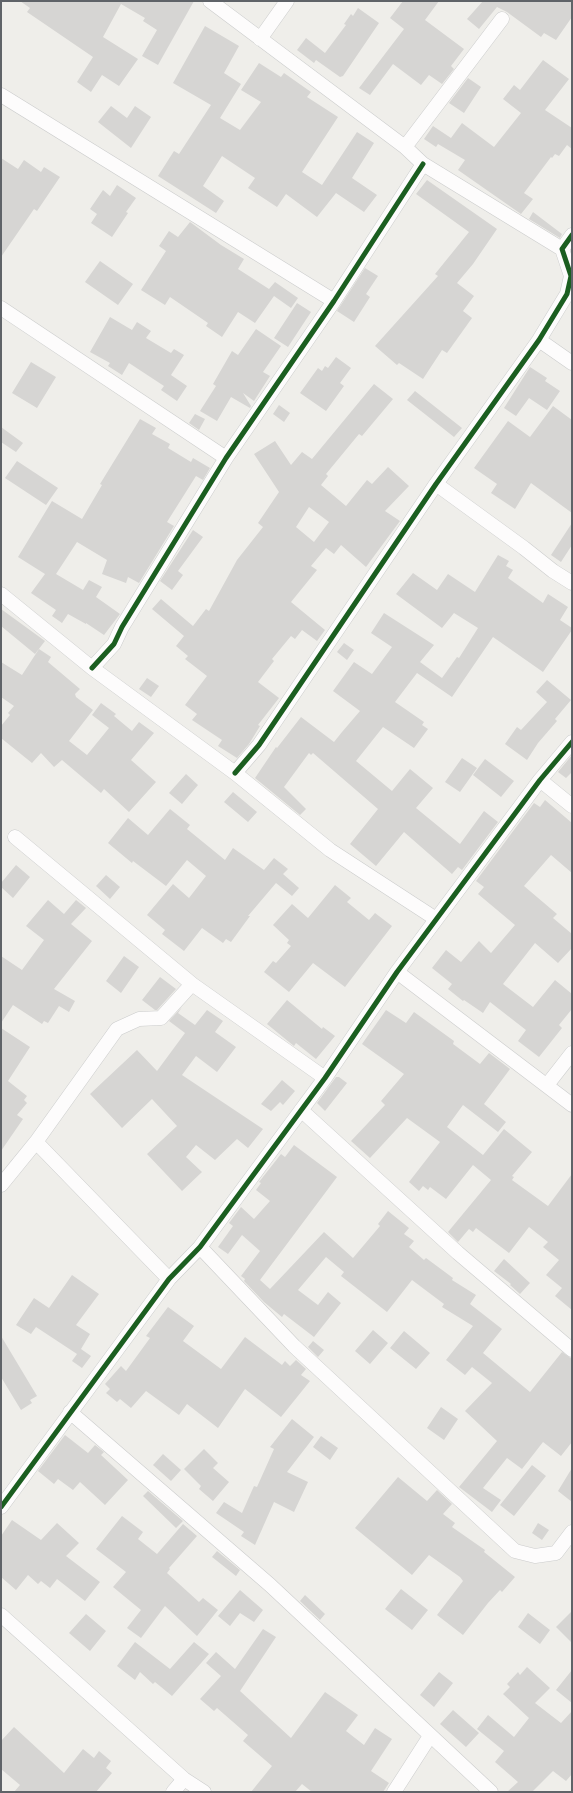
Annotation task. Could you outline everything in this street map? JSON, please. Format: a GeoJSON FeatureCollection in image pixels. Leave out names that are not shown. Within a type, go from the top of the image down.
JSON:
{"type":"FeatureCollection","features":[{"type":"Feature","properties":{"kind":"street"},"geometry":{"type":"LineString","coordinates":[[210,1],[405,147],[423,164],[562,249],[571,276],[567,294],[538,340],[436,484],[260,745],[235,773]]}},
{"type":"Feature","properties":{"kind":"street"},"geometry":{"type":"LineString","coordinates":[[260,39],[287,1]]}},
{"type":"Feature","properties":{"kind":"street"},"geometry":{"type":"LineString","coordinates":[[405,147],[502,19]]}},
{"type":"Feature","properties":{"kind":"street"},"geometry":{"type":"LineString","coordinates":[[1,95],[334,301]]}},
{"type":"Feature","properties":{"kind":"street"},"geometry":{"type":"LineString","coordinates":[[92,668],[114,644],[122,627],[226,458],[334,301],[423,164]]}},
{"type":"Feature","properties":{"kind":"street"},"geometry":{"type":"LineString","coordinates":[[562,249],[572,234]]}},
{"type":"Feature","properties":{"kind":"street"},"geometry":{"type":"LineString","coordinates":[[1,308],[226,458]]}},
{"type":"Feature","properties":{"kind":"street"},"geometry":{"type":"LineString","coordinates":[[538,340],[572,363]]}},
{"type":"Feature","properties":{"kind":"street"},"geometry":{"type":"LineString","coordinates":[[436,484],[524,548],[552,571],[572,583]]}},
{"type":"Feature","properties":{"kind":"street"},"geometry":{"type":"LineString","coordinates":[[1,594],[92,668],[235,773],[330,850],[436,919]]}},
{"type":"Feature","properties":{"kind":"street"},"geometry":{"type":"LineString","coordinates":[[1,1507],[169,1279],[200,1247],[325,1078],[397,972],[436,919],[540,780],[572,742]]}},
{"type":"Feature","properties":{"kind":"street"},"geometry":{"type":"LineString","coordinates":[[540,780],[572,806]]}},
{"type":"Feature","properties":{"kind":"street"},"geometry":{"type":"LineString","coordinates":[[15,837],[192,984],[325,1078]]}},
{"type":"Feature","properties":{"kind":"street"},"geometry":{"type":"LineString","coordinates":[[397,972],[572,1105]]}},
{"type":"Feature","properties":{"kind":"street"},"geometry":{"type":"LineString","coordinates":[[1,1185],[36,1142],[117,1029],[139,1019],[161,1018],[192,984]]}},
{"type":"Feature","properties":{"kind":"street"},"geometry":{"type":"LineString","coordinates":[[547,1086],[572,1052]]}},
{"type":"Feature","properties":{"kind":"street"},"geometry":{"type":"LineString","coordinates":[[301,1110],[458,1253],[572,1350]]}},
{"type":"Feature","properties":{"kind":"street"},"geometry":{"type":"LineString","coordinates":[[36,1142],[169,1279]]}},
{"type":"Feature","properties":{"kind":"street"},"geometry":{"type":"LineString","coordinates":[[200,1247],[294,1346],[516,1551],[535,1556],[556,1553],[572,1532]]}},
{"type":"Feature","properties":{"kind":"street"},"geometry":{"type":"LineString","coordinates":[[70,1412],[270,1585],[491,1792]]}},
{"type":"Feature","properties":{"kind":"street"},"geometry":{"type":"LineString","coordinates":[[1,1615],[184,1778],[204,1792]]}},
{"type":"Feature","properties":{"kind":"street"},"geometry":{"type":"LineString","coordinates":[[394,1792],[430,1736]]}},
{"type":"Feature","properties":{"kind":"street"},"geometry":{"type":"LineString","coordinates":[[173,1792],[184,1778]]}},
{"type":"Feature","properties":{"kind":"building"},"geometry":{"type":"Polygon","coordinates":[[[20,1],[194,1],[158,65],[142,56],[157,30],[143,21],[145,18],[121,4],[103,37],[138,59],[119,86],[102,75],[91,92],[77,82],[93,57],[27,12],[30,8],[20,1]]]}},
{"type":"Feature","properties":{"kind":"building"},"geometry":{"type":"Polygon","coordinates":[[[403,1],[439,1],[425,20],[464,49],[451,66],[454,69],[442,84],[429,75],[421,85],[393,64],[370,95],[359,88],[404,29],[390,18],[403,1]]]}},
{"type":"Feature","properties":{"kind":"building"},"geometry":{"type":"Polygon","coordinates":[[[483,1],[572,1],[572,17],[556,40],[544,33],[541,37],[507,12],[497,7],[479,29],[467,19],[483,1]]]}},
{"type":"Feature","properties":{"kind":"building"},"geometry":{"type":"Polygon","coordinates":[[[358,8],[379,23],[343,76],[340,77],[316,60],[314,63],[297,50],[306,38],[325,53],[346,25],[344,24],[351,14],[353,16],[358,8]]]}},
{"type":"Feature","properties":{"kind":"building"},"geometry":{"type":"Polygon","coordinates":[[[205,26],[239,46],[224,73],[241,84],[220,118],[240,130],[261,102],[241,90],[259,63],[281,77],[284,73],[311,92],[307,97],[338,117],[302,172],[322,185],[357,132],[374,143],[352,178],[377,195],[364,212],[336,193],[317,217],[286,194],[277,207],[248,188],[255,178],[222,156],[203,186],[224,201],[216,213],[158,176],[174,151],[179,154],[211,105],[173,83],[205,26]]]}},
{"type":"Feature","properties":{"kind":"building"},"geometry":{"type":"Polygon","coordinates":[[[543,60],[569,79],[545,110],[572,128],[572,149],[567,145],[559,156],[555,154],[552,158],[551,157],[524,193],[533,199],[521,214],[458,170],[465,160],[438,144],[436,147],[424,139],[433,126],[451,138],[462,123],[494,147],[521,113],[503,99],[514,85],[520,90],[543,60]]]}},
{"type":"Feature","properties":{"kind":"building"},"geometry":{"type":"Polygon","coordinates":[[[468,78],[481,87],[464,113],[449,103],[468,78]]]}},
{"type":"Feature","properties":{"kind":"building"},"geometry":{"type":"Polygon","coordinates":[[[111,106],[127,118],[135,106],[151,117],[131,148],[98,122],[111,106]]]}},
{"type":"Feature","properties":{"kind":"building"},"geometry":{"type":"Polygon","coordinates":[[[1,158],[18,169],[24,160],[41,172],[44,167],[60,177],[37,211],[34,209],[1,257],[1,158]]]}},
{"type":"Feature","properties":{"kind":"building"},"geometry":{"type":"Polygon","coordinates":[[[427,180],[497,229],[473,264],[457,283],[474,296],[463,311],[472,318],[447,353],[442,350],[423,379],[399,363],[397,365],[375,346],[438,276],[435,274],[469,232],[416,194],[427,180]]]}},
{"type":"Feature","properties":{"kind":"building"},"geometry":{"type":"Polygon","coordinates":[[[117,185],[136,198],[112,237],[91,223],[97,214],[90,209],[103,190],[110,196],[117,185]]]}},
{"type":"Feature","properties":{"kind":"building"},"geometry":{"type":"Polygon","coordinates":[[[533,212],[562,234],[560,238],[529,219],[533,212]]]}},
{"type":"Feature","properties":{"kind":"building"},"geometry":{"type":"Polygon","coordinates":[[[190,222],[221,245],[244,259],[238,269],[269,289],[275,282],[298,298],[291,308],[274,296],[255,323],[238,312],[222,337],[206,326],[208,323],[170,297],[165,305],[141,290],[166,251],[159,246],[169,231],[178,237],[190,222]]]}},
{"type":"Feature","properties":{"kind":"building"},"geometry":{"type":"Polygon","coordinates":[[[100,261],[133,284],[118,305],[85,282],[100,261]]]}},
{"type":"Feature","properties":{"kind":"building"},"geometry":{"type":"Polygon","coordinates":[[[365,268],[378,276],[366,294],[370,297],[354,322],[337,311],[365,268]]]}},
{"type":"Feature","properties":{"kind":"building"},"geometry":{"type":"Polygon","coordinates":[[[297,303],[311,312],[288,347],[274,338],[297,303]]]}},
{"type":"Feature","properties":{"kind":"building"},"geometry":{"type":"Polygon","coordinates":[[[110,317],[132,330],[137,322],[151,331],[146,338],[171,353],[174,349],[184,355],[171,375],[187,386],[177,401],[161,390],[164,386],[129,363],[122,375],[108,366],[110,363],[90,352],[110,317]]]}},
{"type":"Feature","properties":{"kind":"building"},"geometry":{"type":"Polygon","coordinates":[[[256,329],[281,346],[263,372],[270,376],[254,401],[243,393],[251,406],[250,408],[231,397],[217,421],[200,411],[216,386],[213,384],[232,351],[238,355],[256,329]]]}},
{"type":"Feature","properties":{"kind":"building"},"geometry":{"type":"Polygon","coordinates":[[[336,357],[351,368],[340,383],[344,386],[326,411],[300,393],[318,368],[322,371],[325,366],[328,368],[336,357]]]}},
{"type":"Feature","properties":{"kind":"building"},"geometry":{"type":"Polygon","coordinates":[[[31,362],[56,377],[37,408],[12,393],[31,362]]]}},
{"type":"Feature","properties":{"kind":"building"},"geometry":{"type":"Polygon","coordinates":[[[530,367],[547,378],[545,381],[560,391],[547,410],[529,398],[516,416],[504,408],[530,367]]]}},
{"type":"Feature","properties":{"kind":"building"},"geometry":{"type":"Polygon","coordinates":[[[374,384],[393,399],[362,436],[359,434],[326,474],[328,476],[321,485],[346,506],[367,480],[372,484],[388,467],[409,486],[385,511],[400,521],[366,567],[341,545],[334,554],[326,548],[311,566],[317,570],[291,602],[325,630],[317,641],[302,630],[295,639],[291,636],[272,659],[274,661],[258,682],[279,698],[258,725],[260,726],[249,744],[237,758],[218,746],[222,740],[192,720],[197,714],[185,705],[207,676],[185,659],[188,656],[176,646],[184,636],[152,609],[161,599],[193,626],[206,609],[209,611],[237,560],[263,527],[258,523],[279,492],[254,454],[275,441],[291,465],[302,452],[312,459],[374,384]],[[309,507],[296,527],[314,542],[329,522],[309,507]]]}},
{"type":"Feature","properties":{"kind":"building"},"geometry":{"type":"Polygon","coordinates":[[[415,391],[462,428],[454,437],[407,400],[415,391]]]}},
{"type":"Feature","properties":{"kind":"building"},"geometry":{"type":"Polygon","coordinates":[[[279,405],[290,413],[284,422],[273,414],[279,405]]]}},
{"type":"Feature","properties":{"kind":"building"},"geometry":{"type":"Polygon","coordinates":[[[553,406],[572,420],[572,513],[531,483],[515,509],[491,493],[497,484],[474,468],[508,421],[530,437],[553,406]]]}},
{"type":"Feature","properties":{"kind":"building"},"geometry":{"type":"Polygon","coordinates":[[[195,414],[205,419],[199,430],[189,423],[195,414]]]}},
{"type":"Feature","properties":{"kind":"building"},"geometry":{"type":"Polygon","coordinates":[[[140,419],[156,428],[152,434],[170,444],[168,448],[191,462],[193,458],[210,468],[203,480],[196,476],[167,522],[174,526],[139,583],[128,577],[126,583],[102,574],[107,560],[77,542],[56,574],[83,590],[89,580],[102,587],[96,597],[120,614],[104,635],[86,623],[68,614],[62,623],[52,616],[56,610],[31,593],[45,574],[18,557],[52,501],[82,519],[102,485],[100,484],[140,419]]]}},
{"type":"Feature","properties":{"kind":"building"},"geometry":{"type":"Polygon","coordinates":[[[1,427],[23,443],[16,452],[1,442],[1,427]]]}},
{"type":"Feature","properties":{"kind":"building"},"geometry":{"type":"Polygon","coordinates":[[[17,461],[58,488],[46,505],[5,478],[17,461]]]}},
{"type":"Feature","properties":{"kind":"building"},"geometry":{"type":"Polygon","coordinates":[[[572,523],[572,545],[561,562],[551,555],[572,523]]]}},
{"type":"Feature","properties":{"kind":"building"},"geometry":{"type":"Polygon","coordinates":[[[193,530],[203,537],[178,571],[183,575],[172,590],[160,581],[193,530]]]}},
{"type":"Feature","properties":{"kind":"building"},"geometry":{"type":"Polygon","coordinates":[[[498,555],[509,561],[506,566],[513,570],[508,578],[543,603],[548,594],[568,607],[560,620],[572,628],[572,630],[543,672],[493,637],[452,697],[417,673],[395,702],[424,722],[422,725],[428,729],[414,748],[383,727],[356,761],[392,791],[410,769],[433,788],[416,808],[460,844],[484,811],[498,822],[462,870],[458,867],[452,874],[404,832],[376,866],[350,844],[378,809],[313,753],[311,755],[309,753],[284,787],[306,809],[300,815],[255,778],[276,747],[277,748],[301,717],[334,742],[360,711],[333,691],[354,662],[372,674],[392,647],[371,633],[384,613],[434,645],[420,662],[442,678],[457,657],[459,658],[478,628],[454,613],[442,628],[396,594],[413,573],[437,590],[448,574],[475,592],[498,555]]]}},
{"type":"Feature","properties":{"kind":"building"},"geometry":{"type":"Polygon","coordinates":[[[1,609],[45,641],[35,654],[1,626],[1,609]]]}},
{"type":"Feature","properties":{"kind":"building"},"geometry":{"type":"Polygon","coordinates":[[[344,643],[354,650],[347,660],[337,652],[344,643]]]}},
{"type":"Feature","properties":{"kind":"building"},"geometry":{"type":"Polygon","coordinates":[[[39,649],[51,657],[48,662],[80,689],[75,694],[76,697],[93,710],[69,741],[87,755],[109,728],[92,715],[101,703],[116,714],[114,716],[132,731],[139,722],[154,733],[131,760],[156,782],[129,812],[104,789],[101,793],[62,760],[54,767],[41,753],[32,763],[1,738],[1,726],[10,715],[8,713],[14,706],[1,697],[1,662],[22,675],[39,649]]]}},
{"type":"Feature","properties":{"kind":"building"},"geometry":{"type":"Polygon","coordinates":[[[147,678],[159,686],[151,697],[139,689],[147,678]]]}},
{"type":"Feature","properties":{"kind":"building"},"geometry":{"type":"Polygon","coordinates":[[[547,680],[571,700],[555,719],[557,721],[538,743],[527,760],[505,744],[517,727],[521,730],[547,702],[536,692],[547,680]]]}},
{"type":"Feature","properties":{"kind":"building"},"geometry":{"type":"Polygon","coordinates":[[[572,755],[572,772],[566,778],[558,772],[572,755]]]}},
{"type":"Feature","properties":{"kind":"building"},"geometry":{"type":"Polygon","coordinates":[[[462,758],[477,768],[460,792],[445,782],[462,758]]]}},
{"type":"Feature","properties":{"kind":"building"},"geometry":{"type":"Polygon","coordinates":[[[485,759],[514,781],[501,797],[473,775],[485,759]]]}},
{"type":"Feature","properties":{"kind":"building"},"geometry":{"type":"Polygon","coordinates":[[[186,774],[198,785],[182,804],[169,793],[186,774]]]}},
{"type":"Feature","properties":{"kind":"building"},"geometry":{"type":"Polygon","coordinates":[[[233,792],[257,812],[248,822],[224,802],[233,792]]]}},
{"type":"Feature","properties":{"kind":"building"},"geometry":{"type":"Polygon","coordinates":[[[545,800],[572,823],[572,873],[551,855],[524,886],[557,914],[553,918],[572,934],[572,948],[558,963],[535,943],[503,984],[533,1007],[555,980],[572,994],[572,1009],[559,1025],[562,1028],[539,1057],[518,1041],[526,1030],[490,1002],[483,1013],[464,1000],[463,1001],[448,989],[452,984],[432,968],[446,950],[461,962],[479,941],[491,953],[515,925],[478,894],[484,887],[476,881],[534,803],[540,807],[545,800]]]}},
{"type":"Feature","properties":{"kind":"building"},"geometry":{"type":"Polygon","coordinates":[[[170,809],[190,825],[187,829],[225,860],[233,848],[264,870],[274,858],[288,869],[283,874],[299,888],[292,896],[276,883],[248,916],[250,916],[231,942],[226,939],[223,943],[202,928],[184,951],[162,934],[165,930],[147,915],[173,884],[189,898],[206,876],[187,860],[166,886],[133,861],[132,863],[108,843],[128,818],[148,835],[170,809]]]}},
{"type":"Feature","properties":{"kind":"building"},"geometry":{"type":"Polygon","coordinates":[[[16,865],[30,877],[13,898],[1,887],[1,883],[16,865]]]}},
{"type":"Feature","properties":{"kind":"building"},"geometry":{"type":"Polygon","coordinates":[[[106,875],[120,887],[110,899],[96,886],[106,875]]]}},
{"type":"Feature","properties":{"kind":"building"},"geometry":{"type":"Polygon","coordinates":[[[335,885],[351,898],[347,902],[369,920],[375,913],[392,926],[345,987],[313,963],[289,992],[264,972],[273,961],[276,963],[291,946],[287,943],[289,940],[273,925],[292,904],[308,918],[335,885]]]}},
{"type":"Feature","properties":{"kind":"building"},"geometry":{"type":"Polygon","coordinates":[[[48,900],[64,914],[76,900],[86,908],[71,924],[92,941],[54,989],[75,1001],[69,1012],[59,1006],[48,1023],[44,1021],[42,1024],[13,1005],[1,1023],[1,956],[22,970],[44,940],[26,926],[48,900]]]}},
{"type":"Feature","properties":{"kind":"building"},"geometry":{"type":"Polygon","coordinates":[[[124,956],[139,967],[121,993],[106,981],[124,956]]]}},
{"type":"Feature","properties":{"kind":"building"},"geometry":{"type":"Polygon","coordinates":[[[160,977],[176,989],[157,1010],[155,1010],[142,1000],[160,977]]]}},
{"type":"Feature","properties":{"kind":"building"},"geometry":{"type":"Polygon","coordinates":[[[287,1000],[322,1029],[323,1027],[335,1036],[316,1059],[296,1043],[294,1046],[267,1024],[287,1000]]]}},
{"type":"Feature","properties":{"kind":"building"},"geometry":{"type":"Polygon","coordinates":[[[182,1007],[178,1013],[195,1025],[207,1010],[223,1021],[215,1032],[236,1047],[217,1072],[196,1056],[182,1075],[263,1129],[248,1148],[237,1139],[215,1160],[196,1145],[186,1157],[202,1172],[182,1191],[147,1154],[177,1126],[152,1099],[122,1128],[90,1094],[137,1050],[157,1071],[185,1033],[169,1021],[182,1007]]]}},
{"type":"Feature","properties":{"kind":"building"},"geometry":{"type":"Polygon","coordinates":[[[386,1010],[406,1023],[414,1012],[454,1041],[453,1044],[480,1064],[489,1053],[510,1069],[484,1104],[506,1122],[498,1132],[463,1105],[447,1127],[483,1155],[504,1129],[532,1152],[512,1176],[514,1177],[512,1180],[548,1206],[572,1174],[572,1310],[555,1296],[562,1288],[546,1275],[559,1260],[543,1247],[548,1242],[529,1227],[509,1253],[476,1228],[473,1232],[469,1229],[458,1242],[448,1232],[491,1180],[473,1165],[446,1199],[430,1187],[428,1190],[423,1186],[419,1191],[409,1182],[440,1142],[407,1118],[370,1158],[351,1141],[385,1105],[381,1101],[404,1074],[362,1044],[386,1010]]]}},
{"type":"Feature","properties":{"kind":"building"},"geometry":{"type":"Polygon","coordinates":[[[1,1028],[30,1047],[8,1081],[27,1096],[24,1100],[27,1103],[17,1115],[23,1119],[1,1151],[1,1028]]]}},
{"type":"Feature","properties":{"kind":"building"},"geometry":{"type":"Polygon","coordinates":[[[336,1077],[339,1077],[347,1083],[325,1111],[317,1103],[336,1077]]]}},
{"type":"Feature","properties":{"kind":"building"},"geometry":{"type":"Polygon","coordinates":[[[282,1080],[295,1091],[283,1105],[280,1102],[271,1111],[261,1104],[282,1080]]]}},
{"type":"Feature","properties":{"kind":"building"},"geometry":{"type":"Polygon","coordinates":[[[294,1145],[337,1177],[260,1280],[270,1289],[324,1232],[353,1258],[380,1226],[378,1224],[388,1211],[409,1228],[404,1234],[414,1241],[409,1247],[424,1260],[426,1258],[453,1278],[452,1280],[476,1295],[470,1304],[502,1329],[483,1353],[530,1392],[562,1352],[572,1359],[572,1442],[561,1456],[543,1442],[522,1469],[507,1458],[483,1488],[501,1500],[492,1512],[459,1487],[497,1441],[465,1411],[492,1383],[472,1367],[465,1375],[446,1360],[473,1326],[442,1307],[444,1304],[412,1280],[387,1312],[341,1276],[344,1272],[326,1257],[298,1290],[318,1305],[328,1292],[341,1303],[314,1337],[284,1314],[282,1317],[264,1302],[244,1281],[245,1279],[241,1276],[260,1251],[242,1235],[228,1254],[218,1247],[233,1226],[229,1223],[241,1207],[254,1219],[270,1201],[256,1190],[261,1183],[259,1182],[281,1154],[285,1157],[294,1145]]]}},
{"type":"Feature","properties":{"kind":"building"},"geometry":{"type":"Polygon","coordinates":[[[504,1259],[530,1283],[520,1294],[510,1285],[511,1284],[494,1271],[504,1259]]]}},
{"type":"Feature","properties":{"kind":"building"},"geometry":{"type":"Polygon","coordinates":[[[72,1275],[99,1294],[76,1325],[90,1334],[81,1349],[91,1356],[82,1368],[72,1361],[77,1354],[36,1327],[31,1334],[16,1325],[34,1298],[49,1308],[72,1275]]]}},
{"type":"Feature","properties":{"kind":"building"},"geometry":{"type":"Polygon","coordinates":[[[168,1307],[194,1326],[183,1341],[221,1369],[245,1337],[282,1365],[285,1361],[290,1366],[296,1360],[306,1369],[301,1375],[310,1381],[281,1417],[245,1389],[218,1428],[187,1404],[179,1415],[146,1391],[131,1408],[120,1399],[117,1402],[106,1393],[110,1389],[105,1384],[121,1366],[126,1371],[150,1338],[146,1336],[168,1307]]]}},
{"type":"Feature","properties":{"kind":"building"},"geometry":{"type":"Polygon","coordinates":[[[373,1330],[388,1343],[370,1364],[355,1351],[373,1330]]]}},
{"type":"Feature","properties":{"kind":"building"},"geometry":{"type":"Polygon","coordinates":[[[404,1331],[430,1353],[416,1369],[390,1348],[404,1331]]]}},
{"type":"Feature","properties":{"kind":"building"},"geometry":{"type":"Polygon","coordinates":[[[1,1336],[37,1396],[30,1400],[32,1403],[21,1410],[1,1377],[1,1336]]]}},
{"type":"Feature","properties":{"kind":"building"},"geometry":{"type":"Polygon","coordinates":[[[313,1341],[324,1350],[318,1357],[308,1347],[313,1341]]]}},
{"type":"Feature","properties":{"kind":"building"},"geometry":{"type":"Polygon","coordinates":[[[441,1407],[458,1419],[444,1440],[427,1428],[441,1407]]]}},
{"type":"Feature","properties":{"kind":"building"},"geometry":{"type":"Polygon","coordinates":[[[292,1419],[314,1437],[287,1472],[308,1482],[294,1512],[274,1502],[255,1545],[241,1536],[244,1532],[216,1513],[224,1502],[242,1513],[254,1486],[257,1487],[274,1449],[270,1447],[292,1419]]]}},
{"type":"Feature","properties":{"kind":"building"},"geometry":{"type":"Polygon","coordinates":[[[65,1435],[88,1453],[95,1445],[104,1452],[101,1455],[128,1480],[105,1505],[80,1482],[73,1490],[58,1479],[54,1484],[38,1471],[65,1435]]]}},
{"type":"Feature","properties":{"kind":"building"},"geometry":{"type":"Polygon","coordinates":[[[321,1436],[338,1448],[330,1460],[313,1447],[321,1436]]]}},
{"type":"Feature","properties":{"kind":"building"},"geometry":{"type":"Polygon","coordinates":[[[204,1449],[218,1463],[213,1468],[229,1482],[213,1501],[199,1489],[201,1486],[184,1469],[204,1449]]]}},
{"type":"Feature","properties":{"kind":"building"},"geometry":{"type":"Polygon","coordinates":[[[163,1454],[181,1470],[171,1481],[153,1465],[163,1454]]]}},
{"type":"Feature","properties":{"kind":"building"},"geometry":{"type":"Polygon","coordinates":[[[532,1465],[546,1476],[514,1516],[500,1505],[532,1465]]]}},
{"type":"Feature","properties":{"kind":"building"},"geometry":{"type":"Polygon","coordinates":[[[572,1468],[572,1502],[558,1491],[572,1468]]]}},
{"type":"Feature","properties":{"kind":"building"},"geometry":{"type":"Polygon","coordinates":[[[398,1477],[427,1501],[437,1490],[452,1504],[443,1514],[455,1523],[452,1527],[485,1550],[484,1552],[515,1577],[502,1592],[500,1590],[488,1603],[463,1635],[437,1615],[463,1581],[460,1577],[429,1555],[412,1575],[355,1528],[398,1477]]]}},
{"type":"Feature","properties":{"kind":"building"},"geometry":{"type":"Polygon","coordinates":[[[148,1491],[183,1521],[176,1528],[143,1496],[148,1491]]]}},
{"type":"Feature","properties":{"kind":"building"},"geometry":{"type":"Polygon","coordinates":[[[122,1516],[143,1532],[138,1539],[157,1554],[183,1524],[197,1536],[169,1568],[170,1569],[167,1573],[199,1602],[203,1598],[218,1610],[197,1636],[165,1606],[141,1638],[127,1628],[141,1610],[113,1587],[126,1572],[96,1549],[122,1516]]]}},
{"type":"Feature","properties":{"kind":"building"},"geometry":{"type":"Polygon","coordinates":[[[12,1520],[41,1540],[57,1523],[79,1543],[66,1556],[100,1582],[85,1601],[57,1579],[50,1588],[41,1581],[38,1584],[28,1575],[16,1590],[1,1577],[1,1536],[12,1520]]]}},
{"type":"Feature","properties":{"kind":"building"},"geometry":{"type":"Polygon","coordinates":[[[538,1523],[549,1530],[542,1540],[532,1533],[538,1523]]]}},
{"type":"Feature","properties":{"kind":"building"},"geometry":{"type":"Polygon","coordinates":[[[217,1551],[240,1570],[236,1576],[212,1557],[217,1551]]]}},
{"type":"Feature","properties":{"kind":"building"},"geometry":{"type":"Polygon","coordinates":[[[401,1589],[428,1610],[412,1630],[385,1609],[401,1589]]]}},
{"type":"Feature","properties":{"kind":"building"},"geometry":{"type":"Polygon","coordinates":[[[240,1590],[263,1610],[254,1622],[240,1613],[230,1626],[218,1616],[240,1590]]]}},
{"type":"Feature","properties":{"kind":"building"},"geometry":{"type":"Polygon","coordinates":[[[305,1595],[325,1614],[320,1620],[300,1601],[305,1595]]]}},
{"type":"Feature","properties":{"kind":"building"},"geometry":{"type":"Polygon","coordinates":[[[572,1611],[572,1643],[556,1627],[572,1611]]]}},
{"type":"Feature","properties":{"kind":"building"},"geometry":{"type":"Polygon","coordinates":[[[528,1613],[550,1630],[540,1644],[518,1627],[528,1613]]]}},
{"type":"Feature","properties":{"kind":"building"},"geometry":{"type":"Polygon","coordinates":[[[86,1614],[106,1631],[90,1651],[69,1633],[86,1614]]]}},
{"type":"Feature","properties":{"kind":"building"},"geometry":{"type":"Polygon","coordinates":[[[263,1629],[276,1637],[240,1691],[291,1738],[325,1692],[358,1715],[346,1731],[364,1745],[375,1728],[392,1739],[371,1771],[389,1783],[383,1792],[312,1792],[302,1784],[295,1792],[251,1792],[272,1766],[243,1741],[248,1735],[217,1708],[214,1711],[200,1699],[221,1676],[206,1663],[216,1652],[235,1669],[263,1629]]]}},
{"type":"Feature","properties":{"kind":"building"},"geometry":{"type":"Polygon","coordinates":[[[135,1642],[170,1669],[194,1642],[209,1654],[172,1696],[155,1682],[153,1684],[140,1672],[135,1680],[117,1666],[135,1642]]]}},
{"type":"Feature","properties":{"kind":"building"},"geometry":{"type":"Polygon","coordinates":[[[527,1667],[550,1688],[535,1703],[561,1723],[572,1711],[572,1774],[566,1781],[553,1771],[532,1792],[507,1792],[518,1782],[495,1762],[504,1751],[477,1729],[488,1715],[514,1737],[529,1718],[503,1694],[510,1687],[507,1684],[518,1672],[520,1675],[527,1667]]]}},
{"type":"Feature","properties":{"kind":"building"},"geometry":{"type":"Polygon","coordinates":[[[572,1670],[572,1703],[556,1690],[572,1670]]]}},
{"type":"Feature","properties":{"kind":"building"},"geometry":{"type":"Polygon","coordinates":[[[439,1672],[453,1683],[434,1707],[420,1695],[439,1672]]]}},
{"type":"Feature","properties":{"kind":"building"},"geometry":{"type":"Polygon","coordinates":[[[453,1710],[479,1733],[466,1747],[440,1724],[453,1710]]]}},
{"type":"Feature","properties":{"kind":"building"},"geometry":{"type":"Polygon","coordinates":[[[14,1727],[64,1773],[83,1749],[94,1758],[99,1751],[111,1761],[106,1768],[112,1773],[96,1792],[14,1792],[20,1785],[1,1769],[1,1741],[14,1727]]]}},
{"type":"Feature","properties":{"kind":"cycle path"},"geometry":{"type":"LineString","coordinates":[[92,668],[114,644],[122,627],[226,458],[334,301],[423,164]]}},
{"type":"Feature","properties":{"kind":"cycle path"},"geometry":{"type":"LineString","coordinates":[[235,773],[259,745],[436,484],[539,340],[567,294],[571,276],[562,249],[572,235]]}},
{"type":"Feature","properties":{"kind":"cycle path"},"geometry":{"type":"LineString","coordinates":[[1,1507],[169,1279],[200,1247],[325,1078],[397,972],[540,780],[572,742]]}}]}
